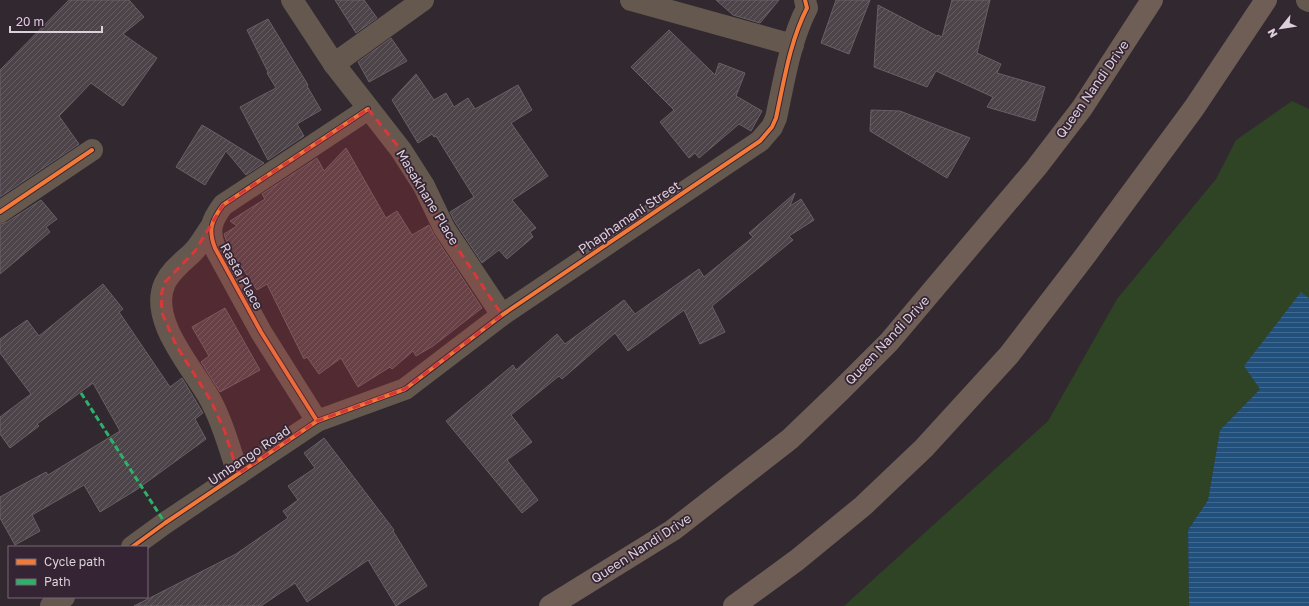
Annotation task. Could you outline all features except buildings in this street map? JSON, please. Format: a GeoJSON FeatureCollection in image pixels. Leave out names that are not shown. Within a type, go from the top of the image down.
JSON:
{"type":"FeatureCollection","features":[{"type":"Feature","properties":{"kind":"main road","name":"Queen Nandi Drive"},"geometry":{"type":"LineString","coordinates":[[550,606],[673,530],[790,439],[845,386],[888,342],[1036,168],[1082,108],[1152,0]]}},
{"type":"Feature","properties":{"kind":"main road"},"geometry":{"type":"LineString","coordinates":[[734,606],[797,560],[864,506],[924,448],[1009,355],[1085,256],[1194,108],[1266,0]]}},
{"type":"Feature","properties":{"kind":"street","name":"Masakhane Place"},"geometry":{"type":"LineString","coordinates":[[292,0],[334,64],[401,150],[424,186],[444,228],[502,315]]}},
{"type":"Feature","properties":{"kind":"street"},"geometry":{"type":"LineString","coordinates":[[631,0],[793,45]]}},
{"type":"Feature","properties":{"kind":"street","name":"Phaphamani Street"},"geometry":{"type":"LineString","coordinates":[[386,397],[406,389],[502,315],[760,141],[772,127],[776,118],[793,45],[799,24],[807,8],[805,0]]}},
{"type":"Feature","properties":{"kind":"street"},"geometry":{"type":"LineString","coordinates":[[334,64],[421,1]]}},
{"type":"Feature","properties":{"kind":"street"},"geometry":{"type":"LineString","coordinates":[[238,474],[225,432],[211,402],[176,346],[162,313],[161,295],[165,282],[176,268],[195,250],[211,227],[217,213],[223,205],[368,109]]}},
{"type":"Feature","properties":{"kind":"street"},"geometry":{"type":"LineString","coordinates":[[0,212],[92,150]]}},
{"type":"Feature","properties":{"kind":"street","name":"Rasta Place"},"geometry":{"type":"LineString","coordinates":[[211,227],[211,235],[215,248],[261,332],[317,421]]}},
{"type":"Feature","properties":{"kind":"street","name":"Umbango Road"},"geometry":{"type":"LineString","coordinates":[[133,546],[165,523],[317,421],[386,397]]}},
{"type":"Feature","properties":{"kind":"street"},"geometry":{"type":"LineString","coordinates":[[51,606],[63,598]]}},
{"type":"Feature","properties":{"kind":"highlighted area"},"geometry":{"type":"Polygon","coordinates":[[[368,109],[401,150],[444,228],[502,315],[405,389],[317,421],[238,474],[225,432],[211,401],[176,345],[162,313],[161,295],[165,282],[195,251],[223,205],[368,109]]]}},
{"type":"Feature","properties":{"kind":"green space"},"geometry":{"type":"Polygon","coordinates":[[[1292,101],[1309,109],[1309,298],[1301,293],[1260,389],[1220,430],[1208,500],[1188,530],[1189,606],[844,606],[1048,421],[1117,299],[1216,179],[1236,140],[1292,101]]]}},
{"type":"Feature","properties":{"kind":"water"},"geometry":{"type":"Polygon","coordinates":[[[1301,292],[1309,298],[1309,606],[1189,606],[1188,530],[1208,500],[1220,430],[1260,389],[1244,366],[1301,292]]]}},
{"type":"Feature","properties":{"kind":"marked path"},"geometry":{"type":"LineString","coordinates":[[81,393],[165,523]]}},
{"type":"Feature","properties":{"kind":"cycle path"},"geometry":{"type":"LineString","coordinates":[[133,546],[165,523],[317,421],[405,389],[502,315],[760,141],[772,127],[776,118],[792,48],[807,8],[805,0]]}},
{"type":"Feature","properties":{"kind":"cycle path"},"geometry":{"type":"LineString","coordinates":[[317,421],[261,332],[215,248],[211,231],[213,221],[223,205],[368,109]]}},
{"type":"Feature","properties":{"kind":"cycle path"},"geometry":{"type":"LineString","coordinates":[[0,212],[92,150]]}}]}
